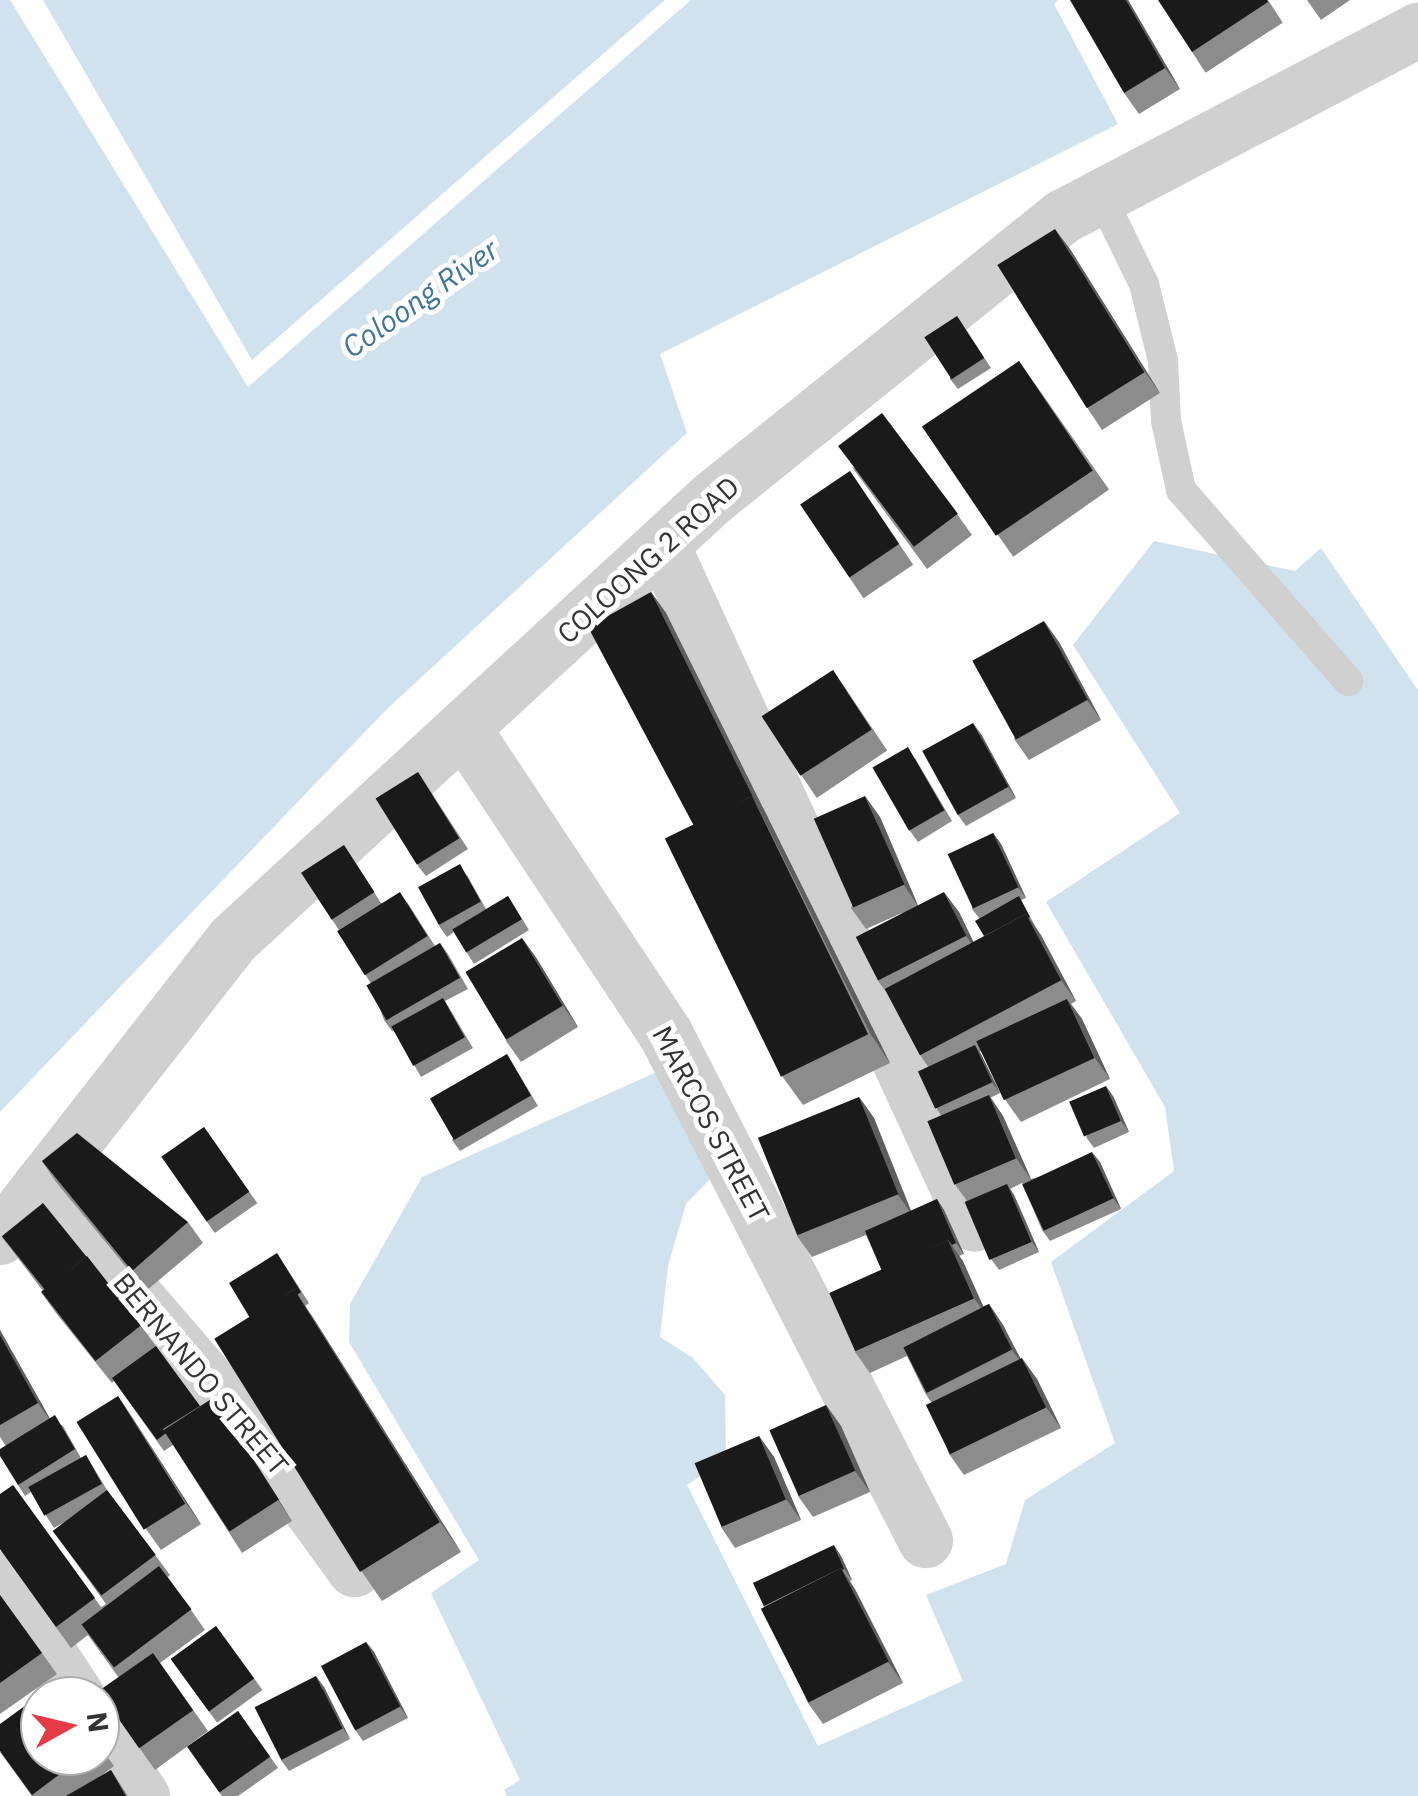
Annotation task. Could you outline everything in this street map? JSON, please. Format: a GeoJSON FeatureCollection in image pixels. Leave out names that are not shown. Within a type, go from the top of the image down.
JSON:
{"type":"FeatureCollection","features":[{"type":"Feature","properties":{"kind":"street","name":"COLOONG 2 ROAD"},"geometry":{"type":"LineString","coordinates":[[0,1237],[233,939],[662,545],[1063,216],[1418,30]]}},
{"type":"Feature","properties":{"kind":"street"},"geometry":{"type":"LineString","coordinates":[[662,545],[974,1224]]}},
{"type":"Feature","properties":{"kind":"street","name":"MARCOS STREET"},"geometry":{"type":"LineString","coordinates":[[463,728],[665,1033],[925,1540]]}},
{"type":"Feature","properties":{"kind":"street","name":"BERNANDO STREET"},"geometry":{"type":"LineString","coordinates":[[40,1185],[266,1448],[354,1569]]}},
{"type":"Feature","properties":{"kind":"street"},"geometry":{"type":"LineString","coordinates":[[0,1578],[63,1676]]}},
{"type":"Feature","properties":{"kind":"street"},"geometry":{"type":"LineString","coordinates":[[120,1762],[142,1796]]}},
{"type":"Feature","properties":{"kind":"lane"},"geometry":{"type":"LineString","coordinates":[[1101,196],[1144,284],[1163,360],[1166,421],[1181,490],[1348,681]]}},
{"type":"Feature","properties":{"kind":"water","name":"Coloong River"},"geometry":{"type":"Polygon","coordinates":[[[0,0],[10,0],[248,387],[691,0],[1058,0],[1054,4],[1118,124],[660,354],[687,433],[387,709],[0,1112],[0,0]]]}},
{"type":"Feature","properties":{"kind":"water"},"geometry":{"type":"Polygon","coordinates":[[[43,0],[665,0],[252,360],[43,0]]]}},
{"type":"Feature","properties":{"kind":"water"},"geometry":{"type":"Polygon","coordinates":[[[1154,541],[1295,571],[1321,548],[1418,690],[1418,1796],[507,1796],[504,1790],[520,1780],[431,1593],[479,1560],[349,1342],[350,1304],[422,1177],[657,1072],[714,1175],[686,1204],[668,1266],[660,1337],[693,1358],[725,1395],[726,1459],[687,1485],[818,1746],[963,1681],[926,1595],[1006,1564],[1025,1500],[1115,1443],[1051,1262],[1174,1171],[1165,1107],[1046,902],[1180,813],[1073,645],[1154,541]]]}},
{"type":"Feature","properties":{"kind":"building"},"geometry":{"type":"Polygon","coordinates":[[[1070,0],[1126,0],[1165,68],[1124,93],[1070,0]]]}},
{"type":"Feature","properties":{"kind":"building"},"geometry":{"type":"Polygon","coordinates":[[[1158,0],[1267,0],[1268,2],[1192,52],[1158,0]]]}},
{"type":"Feature","properties":{"kind":"building"},"geometry":{"type":"Polygon","coordinates":[[[1055,229],[1145,372],[1087,408],[997,265],[1055,229]]]}},
{"type":"Feature","properties":{"kind":"building"},"geometry":{"type":"Polygon","coordinates":[[[957,316],[984,358],[952,379],[924,337],[957,316]]]}},
{"type":"Feature","properties":{"kind":"building"},"geometry":{"type":"Polygon","coordinates":[[[1019,361],[1093,470],[996,536],[922,426],[1019,361]]]}},
{"type":"Feature","properties":{"kind":"building"},"geometry":{"type":"Polygon","coordinates":[[[882,413],[958,514],[914,547],[838,446],[882,413]]]}},
{"type":"Feature","properties":{"kind":"building"},"geometry":{"type":"Polygon","coordinates":[[[850,471],[899,544],[849,578],[800,505],[850,471]]]}},
{"type":"Feature","properties":{"kind":"building"},"geometry":{"type":"Polygon","coordinates":[[[651,592],[757,805],[752,796],[694,826],[588,627],[651,592]]]}},
{"type":"Feature","properties":{"kind":"building"},"geometry":{"type":"Polygon","coordinates":[[[1044,621],[1088,700],[1016,739],[972,661],[1044,621]]]}},
{"type":"Feature","properties":{"kind":"building"},"geometry":{"type":"Polygon","coordinates":[[[833,670],[872,730],[800,776],[762,716],[833,670]]]}},
{"type":"Feature","properties":{"kind":"building"},"geometry":{"type":"Polygon","coordinates":[[[973,723],[1008,787],[958,815],[922,751],[973,723]]]}},
{"type":"Feature","properties":{"kind":"building"},"geometry":{"type":"Polygon","coordinates":[[[908,747],[944,810],[909,831],[872,768],[908,747]]]}},
{"type":"Feature","properties":{"kind":"building"},"geometry":{"type":"Polygon","coordinates":[[[418,772],[459,838],[417,865],[376,798],[418,772]]]}},
{"type":"Feature","properties":{"kind":"building"},"geometry":{"type":"Polygon","coordinates":[[[752,796],[868,1034],[781,1077],[665,839],[752,796]]]}},
{"type":"Feature","properties":{"kind":"building"},"geometry":{"type":"Polygon","coordinates":[[[865,796],[904,885],[853,907],[814,819],[865,796]]]}},
{"type":"Feature","properties":{"kind":"building"},"geometry":{"type":"Polygon","coordinates":[[[993,833],[1018,887],[973,909],[948,854],[993,833]]]}},
{"type":"Feature","properties":{"kind":"building"},"geometry":{"type":"Polygon","coordinates":[[[344,845],[374,892],[332,920],[301,873],[344,845]]]}},
{"type":"Feature","properties":{"kind":"building"},"geometry":{"type":"Polygon","coordinates":[[[460,864],[481,902],[439,925],[418,887],[460,864]]]}},
{"type":"Feature","properties":{"kind":"building"},"geometry":{"type":"Polygon","coordinates":[[[400,892],[428,936],[365,975],[337,931],[400,892]]]}},
{"type":"Feature","properties":{"kind":"building"},"geometry":{"type":"Polygon","coordinates":[[[944,892],[966,936],[878,981],[856,937],[944,892]]]}},
{"type":"Feature","properties":{"kind":"building"},"geometry":{"type":"Polygon","coordinates":[[[508,896],[522,919],[466,953],[452,929],[508,896]]]}},
{"type":"Feature","properties":{"kind":"building"},"geometry":{"type":"Polygon","coordinates":[[[1019,896],[1030,917],[1026,914],[984,936],[975,921],[1019,896]]]}},
{"type":"Feature","properties":{"kind":"building"},"geometry":{"type":"Polygon","coordinates":[[[1026,914],[1061,980],[920,1055],[885,989],[1026,914]]]}},
{"type":"Feature","properties":{"kind":"building"},"geometry":{"type":"Polygon","coordinates":[[[522,938],[563,1006],[506,1040],[465,972],[522,938]]]}},
{"type":"Feature","properties":{"kind":"building"},"geometry":{"type":"Polygon","coordinates":[[[440,943],[460,978],[386,1020],[366,986],[440,943]]]}},
{"type":"Feature","properties":{"kind":"building"},"geometry":{"type":"Polygon","coordinates":[[[443,998],[465,1037],[413,1066],[391,1027],[443,998]]]}},
{"type":"Feature","properties":{"kind":"building"},"geometry":{"type":"Polygon","coordinates":[[[1067,999],[1094,1058],[1004,1100],[976,1041],[1067,999]]]}},
{"type":"Feature","properties":{"kind":"building"},"geometry":{"type":"Polygon","coordinates":[[[975,1045],[992,1082],[935,1109],[918,1072],[975,1045]]]}},
{"type":"Feature","properties":{"kind":"building"},"geometry":{"type":"Polygon","coordinates":[[[507,1054],[531,1096],[454,1140],[430,1098],[507,1054]]]}},
{"type":"Feature","properties":{"kind":"building"},"geometry":{"type":"Polygon","coordinates":[[[1106,1086],[1121,1121],[1084,1137],[1069,1102],[1106,1086]]]}},
{"type":"Feature","properties":{"kind":"building"},"geometry":{"type":"Polygon","coordinates":[[[989,1095],[1016,1159],[954,1185],[927,1121],[989,1095]]]}},
{"type":"Feature","properties":{"kind":"building"},"geometry":{"type":"Polygon","coordinates":[[[859,1097],[898,1194],[797,1235],[758,1138],[859,1097]]]}},
{"type":"Feature","properties":{"kind":"building"},"geometry":{"type":"Polygon","coordinates":[[[204,1127],[249,1192],[207,1222],[161,1157],[204,1127]]]}},
{"type":"Feature","properties":{"kind":"building"},"geometry":{"type":"Polygon","coordinates":[[[77,1133],[188,1222],[132,1271],[42,1161],[77,1133]]]}},
{"type":"Feature","properties":{"kind":"building"},"geometry":{"type":"Polygon","coordinates":[[[1092,1152],[1114,1198],[1044,1231],[1022,1185],[1092,1152]]]}},
{"type":"Feature","properties":{"kind":"building"},"geometry":{"type":"Polygon","coordinates":[[[1007,1184],[1032,1242],[989,1260],[965,1202],[1007,1184]]]}},
{"type":"Feature","properties":{"kind":"building"},"geometry":{"type":"Polygon","coordinates":[[[937,1199],[956,1243],[952,1245],[948,1240],[882,1271],[865,1231],[937,1199]]]}},
{"type":"Feature","properties":{"kind":"building"},"geometry":{"type":"Polygon","coordinates":[[[43,1203],[86,1257],[45,1290],[2,1236],[43,1203]]]}},
{"type":"Feature","properties":{"kind":"building"},"geometry":{"type":"Polygon","coordinates":[[[948,1240],[974,1298],[855,1351],[829,1293],[948,1240]]]}},
{"type":"Feature","properties":{"kind":"building"},"geometry":{"type":"Polygon","coordinates":[[[277,1253],[301,1292],[297,1295],[294,1289],[250,1318],[229,1283],[277,1253]]]}},
{"type":"Feature","properties":{"kind":"building"},"geometry":{"type":"Polygon","coordinates":[[[87,1256],[141,1325],[95,1361],[41,1292],[87,1256]]]}},
{"type":"Feature","properties":{"kind":"building"},"geometry":{"type":"Polygon","coordinates":[[[294,1289],[440,1522],[360,1572],[214,1339],[294,1289]]]}},
{"type":"Feature","properties":{"kind":"building"},"geometry":{"type":"Polygon","coordinates":[[[989,1304],[1012,1349],[927,1393],[903,1348],[989,1304]]]}},
{"type":"Feature","properties":{"kind":"building"},"geometry":{"type":"Polygon","coordinates":[[[0,1335],[38,1403],[0,1425],[0,1335]]]}},
{"type":"Feature","properties":{"kind":"building"},"geometry":{"type":"Polygon","coordinates":[[[156,1346],[200,1406],[163,1429],[166,1433],[157,1440],[112,1378],[156,1346]]]}},
{"type":"Feature","properties":{"kind":"building"},"geometry":{"type":"Polygon","coordinates":[[[1022,1358],[1046,1407],[950,1454],[926,1405],[1022,1358]]]}},
{"type":"Feature","properties":{"kind":"building"},"geometry":{"type":"Polygon","coordinates":[[[118,1396],[185,1504],[144,1530],[76,1422],[118,1396]]]}},
{"type":"Feature","properties":{"kind":"building"},"geometry":{"type":"Polygon","coordinates":[[[213,1398],[279,1499],[229,1532],[164,1430],[213,1398]]]}},
{"type":"Feature","properties":{"kind":"building"},"geometry":{"type":"Polygon","coordinates":[[[826,1405],[855,1471],[799,1496],[769,1430],[826,1405]]]}},
{"type":"Feature","properties":{"kind":"building"},"geometry":{"type":"Polygon","coordinates":[[[55,1415],[75,1449],[18,1485],[0,1456],[0,1449],[55,1415]]]}},
{"type":"Feature","properties":{"kind":"building"},"geometry":{"type":"Polygon","coordinates":[[[759,1436],[786,1500],[722,1527],[695,1463],[759,1436]]]}},
{"type":"Feature","properties":{"kind":"building"},"geometry":{"type":"Polygon","coordinates":[[[86,1455],[102,1484],[44,1516],[28,1487],[86,1455]]]}},
{"type":"Feature","properties":{"kind":"building"},"geometry":{"type":"Polygon","coordinates":[[[13,1485],[95,1598],[56,1627],[0,1549],[0,1494],[13,1485]]]}},
{"type":"Feature","properties":{"kind":"building"},"geometry":{"type":"Polygon","coordinates":[[[107,1490],[156,1555],[101,1596],[53,1531],[107,1490]]]}},
{"type":"Feature","properties":{"kind":"building"},"geometry":{"type":"Polygon","coordinates":[[[834,1545],[844,1569],[764,1606],[753,1583],[834,1545]]]}},
{"type":"Feature","properties":{"kind":"building"},"geometry":{"type":"Polygon","coordinates":[[[159,1566],[191,1609],[114,1668],[82,1624],[159,1566]]]}},
{"type":"Feature","properties":{"kind":"building"},"geometry":{"type":"Polygon","coordinates":[[[841,1568],[889,1662],[808,1702],[761,1609],[841,1568]]]}},
{"type":"Feature","properties":{"kind":"building"},"geometry":{"type":"Polygon","coordinates":[[[0,1595],[42,1653],[0,1683],[0,1595]]]}},
{"type":"Feature","properties":{"kind":"building"},"geometry":{"type":"Polygon","coordinates":[[[216,1626],[254,1679],[209,1712],[171,1659],[216,1626]]]}},
{"type":"Feature","properties":{"kind":"building"},"geometry":{"type":"Polygon","coordinates":[[[366,1642],[400,1706],[355,1730],[321,1666],[366,1642]]]}},
{"type":"Feature","properties":{"kind":"building"},"geometry":{"type":"Polygon","coordinates":[[[153,1653],[193,1710],[139,1748],[120,1721],[120,1676],[153,1653]]]}},
{"type":"Feature","properties":{"kind":"building"},"geometry":{"type":"Polygon","coordinates":[[[316,1676],[343,1729],[281,1760],[255,1707],[316,1676]]]}},
{"type":"Feature","properties":{"kind":"building"},"geometry":{"type":"Polygon","coordinates":[[[20,1709],[20,1776],[57,1776],[32,1795],[0,1751],[0,1724],[20,1709]]]}},
{"type":"Feature","properties":{"kind":"building"},"geometry":{"type":"Polygon","coordinates":[[[238,1711],[270,1757],[219,1792],[187,1747],[238,1711]]]}},
{"type":"Feature","properties":{"kind":"building"},"geometry":{"type":"Polygon","coordinates":[[[101,1776],[114,1776],[126,1796],[66,1796],[101,1776]]]}}]}
